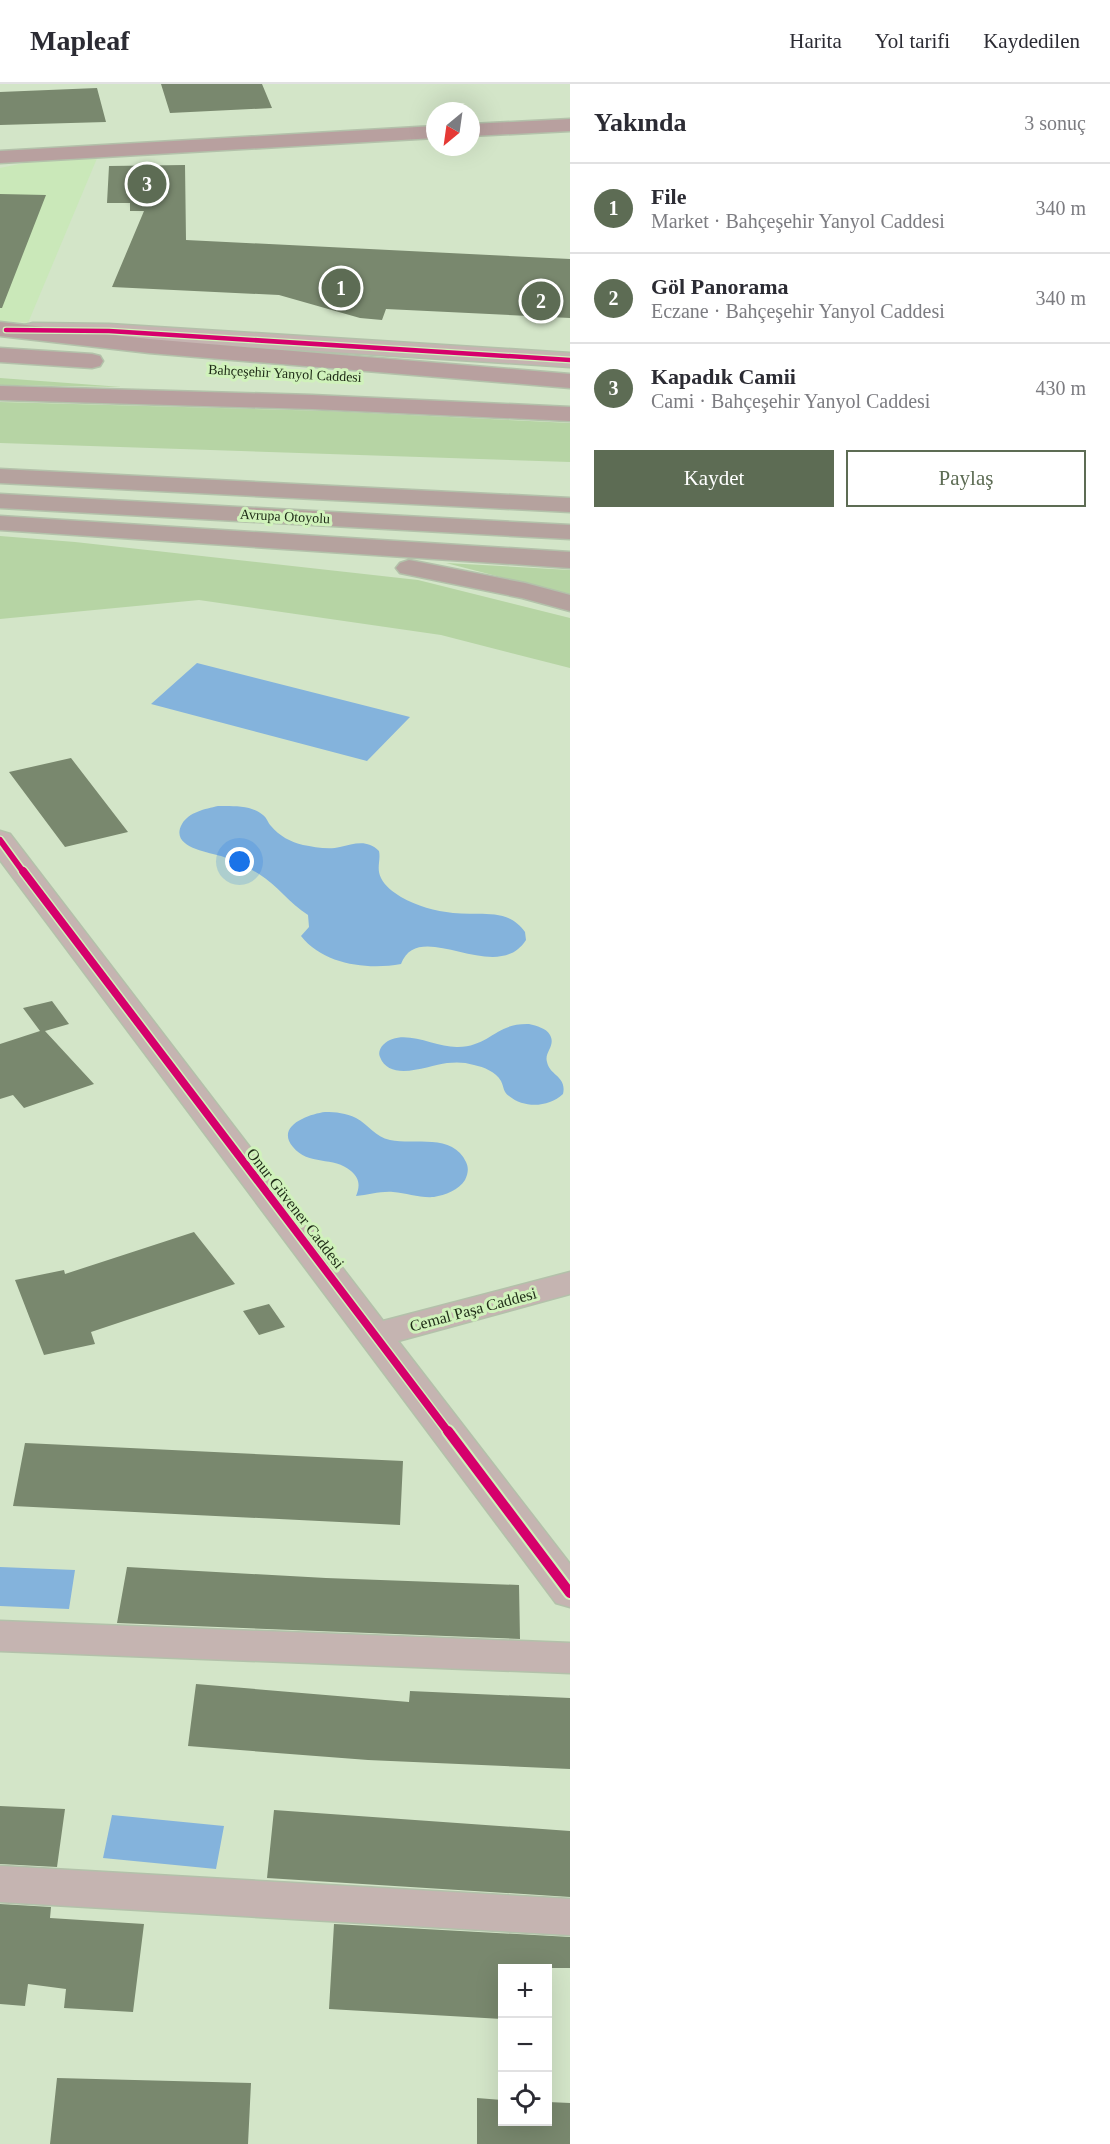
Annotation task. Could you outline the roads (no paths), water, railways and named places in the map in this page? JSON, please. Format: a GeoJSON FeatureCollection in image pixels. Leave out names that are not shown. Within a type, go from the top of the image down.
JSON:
{"type":"FeatureCollection","features":[{"type":"Feature","properties":{"kind":"highway","name":"Avrupa Otoyolu"},"geometry":{"type":"LineString","coordinates":[[0,476],[570,505]]}},
{"type":"Feature","properties":{"kind":"highway"},"geometry":{"type":"LineString","coordinates":[[385,495],[485,488],[570,491]]}},
{"type":"Feature","properties":{"kind":"highway","name":"Avrupa Otoyolu"},"geometry":{"type":"LineString","coordinates":[[0,501],[570,532]]}},
{"type":"Feature","properties":{"kind":"highway"},"geometry":{"type":"LineString","coordinates":[[0,523],[570,560]]}},
{"type":"Feature","properties":{"kind":"highway"},"geometry":{"type":"LineString","coordinates":[[131,531],[202,544],[388,564],[460,577],[570,603]]}},
{"type":"Feature","properties":{"kind":"main road"},"geometry":{"type":"LineString","coordinates":[[480,130],[570,125]]}},
{"type":"Feature","properties":{"kind":"main road"},"geometry":{"type":"LineString","coordinates":[[0,157],[426,133]]}},
{"type":"Feature","properties":{"kind":"main road"},"geometry":{"type":"LineString","coordinates":[[3,330],[161,347],[570,383]]}},
{"type":"Feature","properties":{"kind":"main road","name":"Bahçeşehir Yanyol Caddesi"},"geometry":{"type":"LineString","coordinates":[[0,355],[319,376],[570,383]]}},
{"type":"Feature","properties":{"kind":"main road"},"geometry":{"type":"LineString","coordinates":[[0,372],[488,409]]}},
{"type":"Feature","properties":{"kind":"main road","name":"Bahçeşehir Yanyol Caddesi"},"geometry":{"type":"LineString","coordinates":[[0,393],[488,409],[570,414]]}},
{"type":"Feature","properties":{"kind":"street"},"geometry":{"type":"LineString","coordinates":[[3,330],[109,331],[570,360]]}},
{"type":"Feature","properties":{"kind":"street","name":"Onur Güvener Caddesi"},"geometry":{"type":"LineString","coordinates":[[0,840],[112,992],[570,1593]]}},
{"type":"Feature","properties":{"kind":"street","name":"Cemal Paşa Caddesi"},"geometry":{"type":"LineString","coordinates":[[375,1335],[570,1283]]}},
{"type":"Feature","properties":{"kind":"street"},"geometry":{"type":"LineString","coordinates":[[0,1636],[570,1658]]}},
{"type":"Feature","properties":{"kind":"street"},"geometry":{"type":"LineString","coordinates":[[0,1884],[570,1917]]}},
{"type":"Feature","properties":{"kind":"water"},"geometry":{"type":"Polygon","coordinates":[[[197,663],[410,717],[367,761],[151,704],[197,663]]]}},
{"type":"Feature","properties":{"kind":"water"},"geometry":{"type":"Polygon","coordinates":[[[218,806],[253,809],[264,816],[281,836],[303,845],[336,848],[355,844],[370,845],[379,851],[379,871],[383,881],[401,897],[440,911],[502,916],[518,924],[525,932],[526,940],[513,953],[496,957],[424,947],[410,951],[401,964],[388,966],[361,965],[334,959],[311,946],[301,936],[309,927],[308,915],[266,879],[231,860],[192,847],[181,838],[179,832],[185,820],[198,812],[218,806]]]}},
{"type":"Feature","properties":{"kind":"water"},"geometry":{"type":"Polygon","coordinates":[[[529,1024],[544,1029],[550,1035],[552,1042],[547,1062],[563,1083],[564,1088],[563,1094],[544,1104],[529,1105],[515,1100],[506,1093],[496,1075],[478,1066],[450,1063],[401,1071],[385,1065],[379,1055],[383,1045],[400,1037],[449,1046],[469,1046],[508,1027],[529,1024]]]}},
{"type":"Feature","properties":{"kind":"water"},"geometry":{"type":"Polygon","coordinates":[[[325,1112],[352,1116],[380,1136],[390,1140],[432,1142],[452,1147],[460,1153],[467,1164],[468,1171],[465,1180],[451,1192],[434,1197],[388,1192],[356,1196],[358,1183],[351,1171],[344,1166],[306,1157],[293,1147],[289,1140],[288,1133],[296,1122],[325,1112]]]}},
{"type":"Feature","properties":{"kind":"water"},"geometry":{"type":"Polygon","coordinates":[[[0,1567],[75,1570],[69,1609],[0,1606],[0,1567]]]}},
{"type":"Feature","properties":{"kind":"water"},"geometry":{"type":"Polygon","coordinates":[[[112,1815],[224,1826],[216,1869],[103,1858],[112,1815]]]}},
{"type":"Feature","properties":{"kind":"place","name":"Kapadık Camii"},"geometry":{"type":"Point","coordinates":[147,184]}},
{"type":"Feature","properties":{"kind":"place","name":"File"},"geometry":{"type":"Point","coordinates":[341,288]}},
{"type":"Feature","properties":{"kind":"place","name":"Göl Panorama"},"geometry":{"type":"Point","coordinates":[541,301]}}]}
